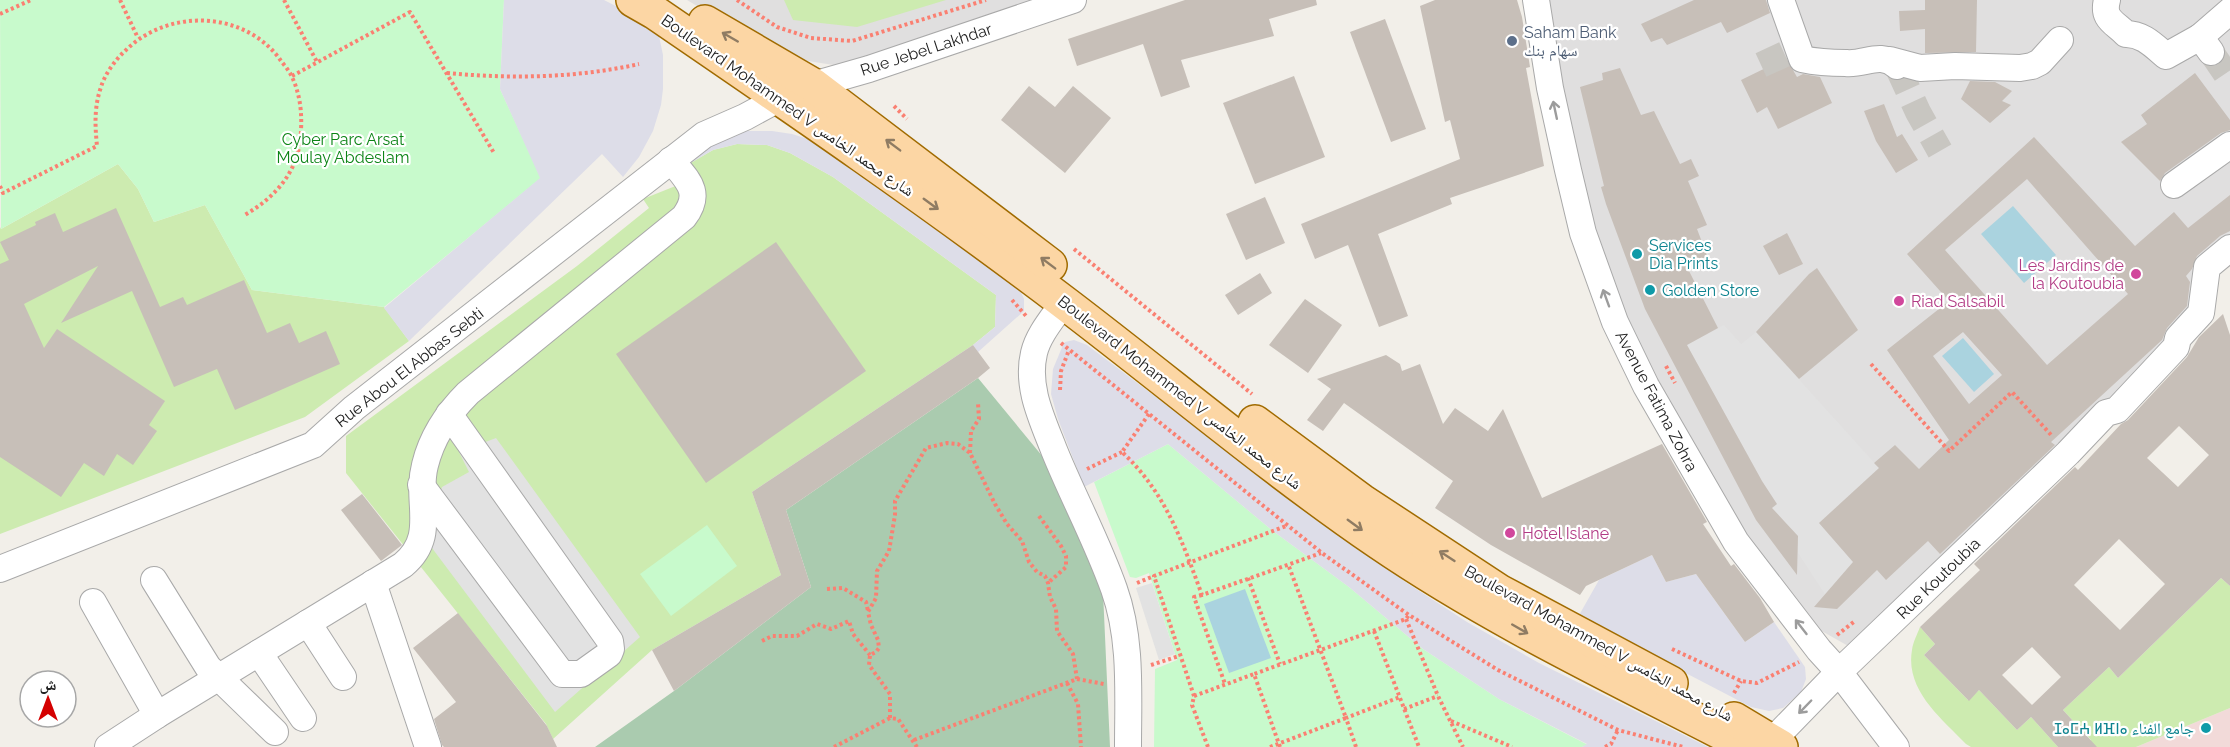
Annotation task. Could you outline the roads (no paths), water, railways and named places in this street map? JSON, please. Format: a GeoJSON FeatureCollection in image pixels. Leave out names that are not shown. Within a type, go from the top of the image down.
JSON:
{"type":"FeatureCollection","features":[{"type":"Feature","properties":{"kind":"main road","name":"Boulevard Mohammed V شارع محمد الخامس"},"geometry":{"type":"LineString","coordinates":[[633,0],[878,165],[1064,302],[1379,542],[1536,638],[1767,745]]}},
{"type":"Feature","properties":{"kind":"main road","name":"Boulevard Mohammed V شارع محمد الخامس"},"geometry":{"type":"LineString","coordinates":[[666,0],[813,86],[1362,501],[1500,591],[1640,666],[1767,745]]}},
{"type":"Feature","properties":{"kind":"street","name":"Rue Jebel Lakhdar"},"geometry":{"type":"LineString","coordinates":[[780,98],[1073,0]]}},
{"type":"Feature","properties":{"kind":"street","name":"Avenue Fatima Zohra"},"geometry":{"type":"LineString","coordinates":[[1536,0],[1550,88],[1583,233],[1615,322],[1646,386],[1736,542],[1896,747]]}},
{"type":"Feature","properties":{"kind":"street"},"geometry":{"type":"LineString","coordinates":[[1781,0],[1802,59],[1848,64],[1873,59],[1920,68],[1955,66],[2020,68],[2040,62],[2060,40]]}},
{"type":"Feature","properties":{"kind":"street"},"geometry":{"type":"LineString","coordinates":[[2107,0],[2105,10],[2107,17],[2126,34],[2134,32],[2166,56],[2205,44],[2230,11]]}},
{"type":"Feature","properties":{"kind":"street","name":"Rue Abou El Abbas Sebti"},"geometry":{"type":"LineString","coordinates":[[0,569],[313,445],[354,408],[704,135],[780,98]]}},
{"type":"Feature","properties":{"kind":"street"},"geometry":{"type":"LineString","coordinates":[[2174,185],[2230,145]]}},
{"type":"Feature","properties":{"kind":"street"},"geometry":{"type":"LineString","coordinates":[[108,747],[416,555],[423,540],[421,485],[430,447],[440,427],[468,393],[684,217],[692,206],[694,193],[688,181],[671,160]]}},
{"type":"Feature","properties":{"kind":"street","name":"Rue Koutoubia"},"geometry":{"type":"LineString","coordinates":[[1767,745],[1839,672],[2106,414],[2106,401],[2164,340],[2178,338],[2201,313],[2206,267],[2230,248]]}},
{"type":"Feature","properties":{"kind":"street"},"geometry":{"type":"LineString","coordinates":[[1064,302],[1044,330],[1034,352],[1031,376],[1041,417],[1114,589],[1126,637],[1128,747]]}},
{"type":"Feature","properties":{"kind":"street"},"geometry":{"type":"LineString","coordinates":[[421,485],[562,674],[581,674],[609,654],[610,641],[449,414]]}},
{"type":"Feature","properties":{"kind":"street"},"geometry":{"type":"LineString","coordinates":[[154,580],[199,654],[218,678],[275,732]]}},
{"type":"Feature","properties":{"kind":"street"},"geometry":{"type":"LineString","coordinates":[[373,583],[428,747]]}},
{"type":"Feature","properties":{"kind":"street"},"geometry":{"type":"LineString","coordinates":[[93,602],[157,715]]}},
{"type":"Feature","properties":{"kind":"street"},"geometry":{"type":"LineString","coordinates":[[308,623],[343,676]]}},
{"type":"Feature","properties":{"kind":"street"},"geometry":{"type":"LineString","coordinates":[[259,653],[303,718]]}},
{"type":"Feature","properties":{"kind":"water"},"geometry":{"type":"Polygon","coordinates":[[[2013,206],[2056,255],[2024,283],[1981,234],[2013,206]]]}},
{"type":"Feature","properties":{"kind":"water"},"geometry":{"type":"Polygon","coordinates":[[[1963,338],[1994,374],[1974,392],[1942,356],[1963,338]]]}},
{"type":"Feature","properties":{"kind":"water"},"geometry":{"type":"Polygon","coordinates":[[[1245,589],[1271,658],[1229,673],[1204,604],[1245,589]]]}},
{"type":"Feature","properties":{"kind":"tunnel"},"geometry":{"type":"LineString","coordinates":[[1761,65],[1798,48]]}},
{"type":"Feature","properties":{"kind":"tunnel"},"geometry":{"type":"LineString","coordinates":[[2211,52],[2230,80]]}},
{"type":"Feature","properties":{"kind":"tunnel"},"geometry":{"type":"LineString","coordinates":[[1897,66],[1918,112],[1940,151]]}},
{"type":"Feature","properties":{"kind":"place","name":"Saham Bank سهام بنك"},"geometry":{"type":"Point","coordinates":[1512,41]}},
{"type":"Feature","properties":{"kind":"place","name":"Services Dia Prints"},"geometry":{"type":"Point","coordinates":[1637,254]}},
{"type":"Feature","properties":{"kind":"place","name":"Les Jardins de la Koutoubia"},"geometry":{"type":"Point","coordinates":[2136,274]}},
{"type":"Feature","properties":{"kind":"place","name":"Golden Store"},"geometry":{"type":"Point","coordinates":[1650,290]}},
{"type":"Feature","properties":{"kind":"place","name":"Riad Salsabil"},"geometry":{"type":"Point","coordinates":[1899,301]}},
{"type":"Feature","properties":{"kind":"place","name":"Hotel Islane"},"geometry":{"type":"Point","coordinates":[1510,533]}},
{"type":"Feature","properties":{"kind":"place","name":"ⵊⴰⵎⵄ ⵍⴼⵏⴰ جامع الفناء"},"geometry":{"type":"Point","coordinates":[2206,728]}},
{"type":"Feature","properties":{"kind":"park label","name":"Cyber Parc Arsat Moulay Abdeslam"},"geometry":{"type":"Point","coordinates":[343,148]}}]}
